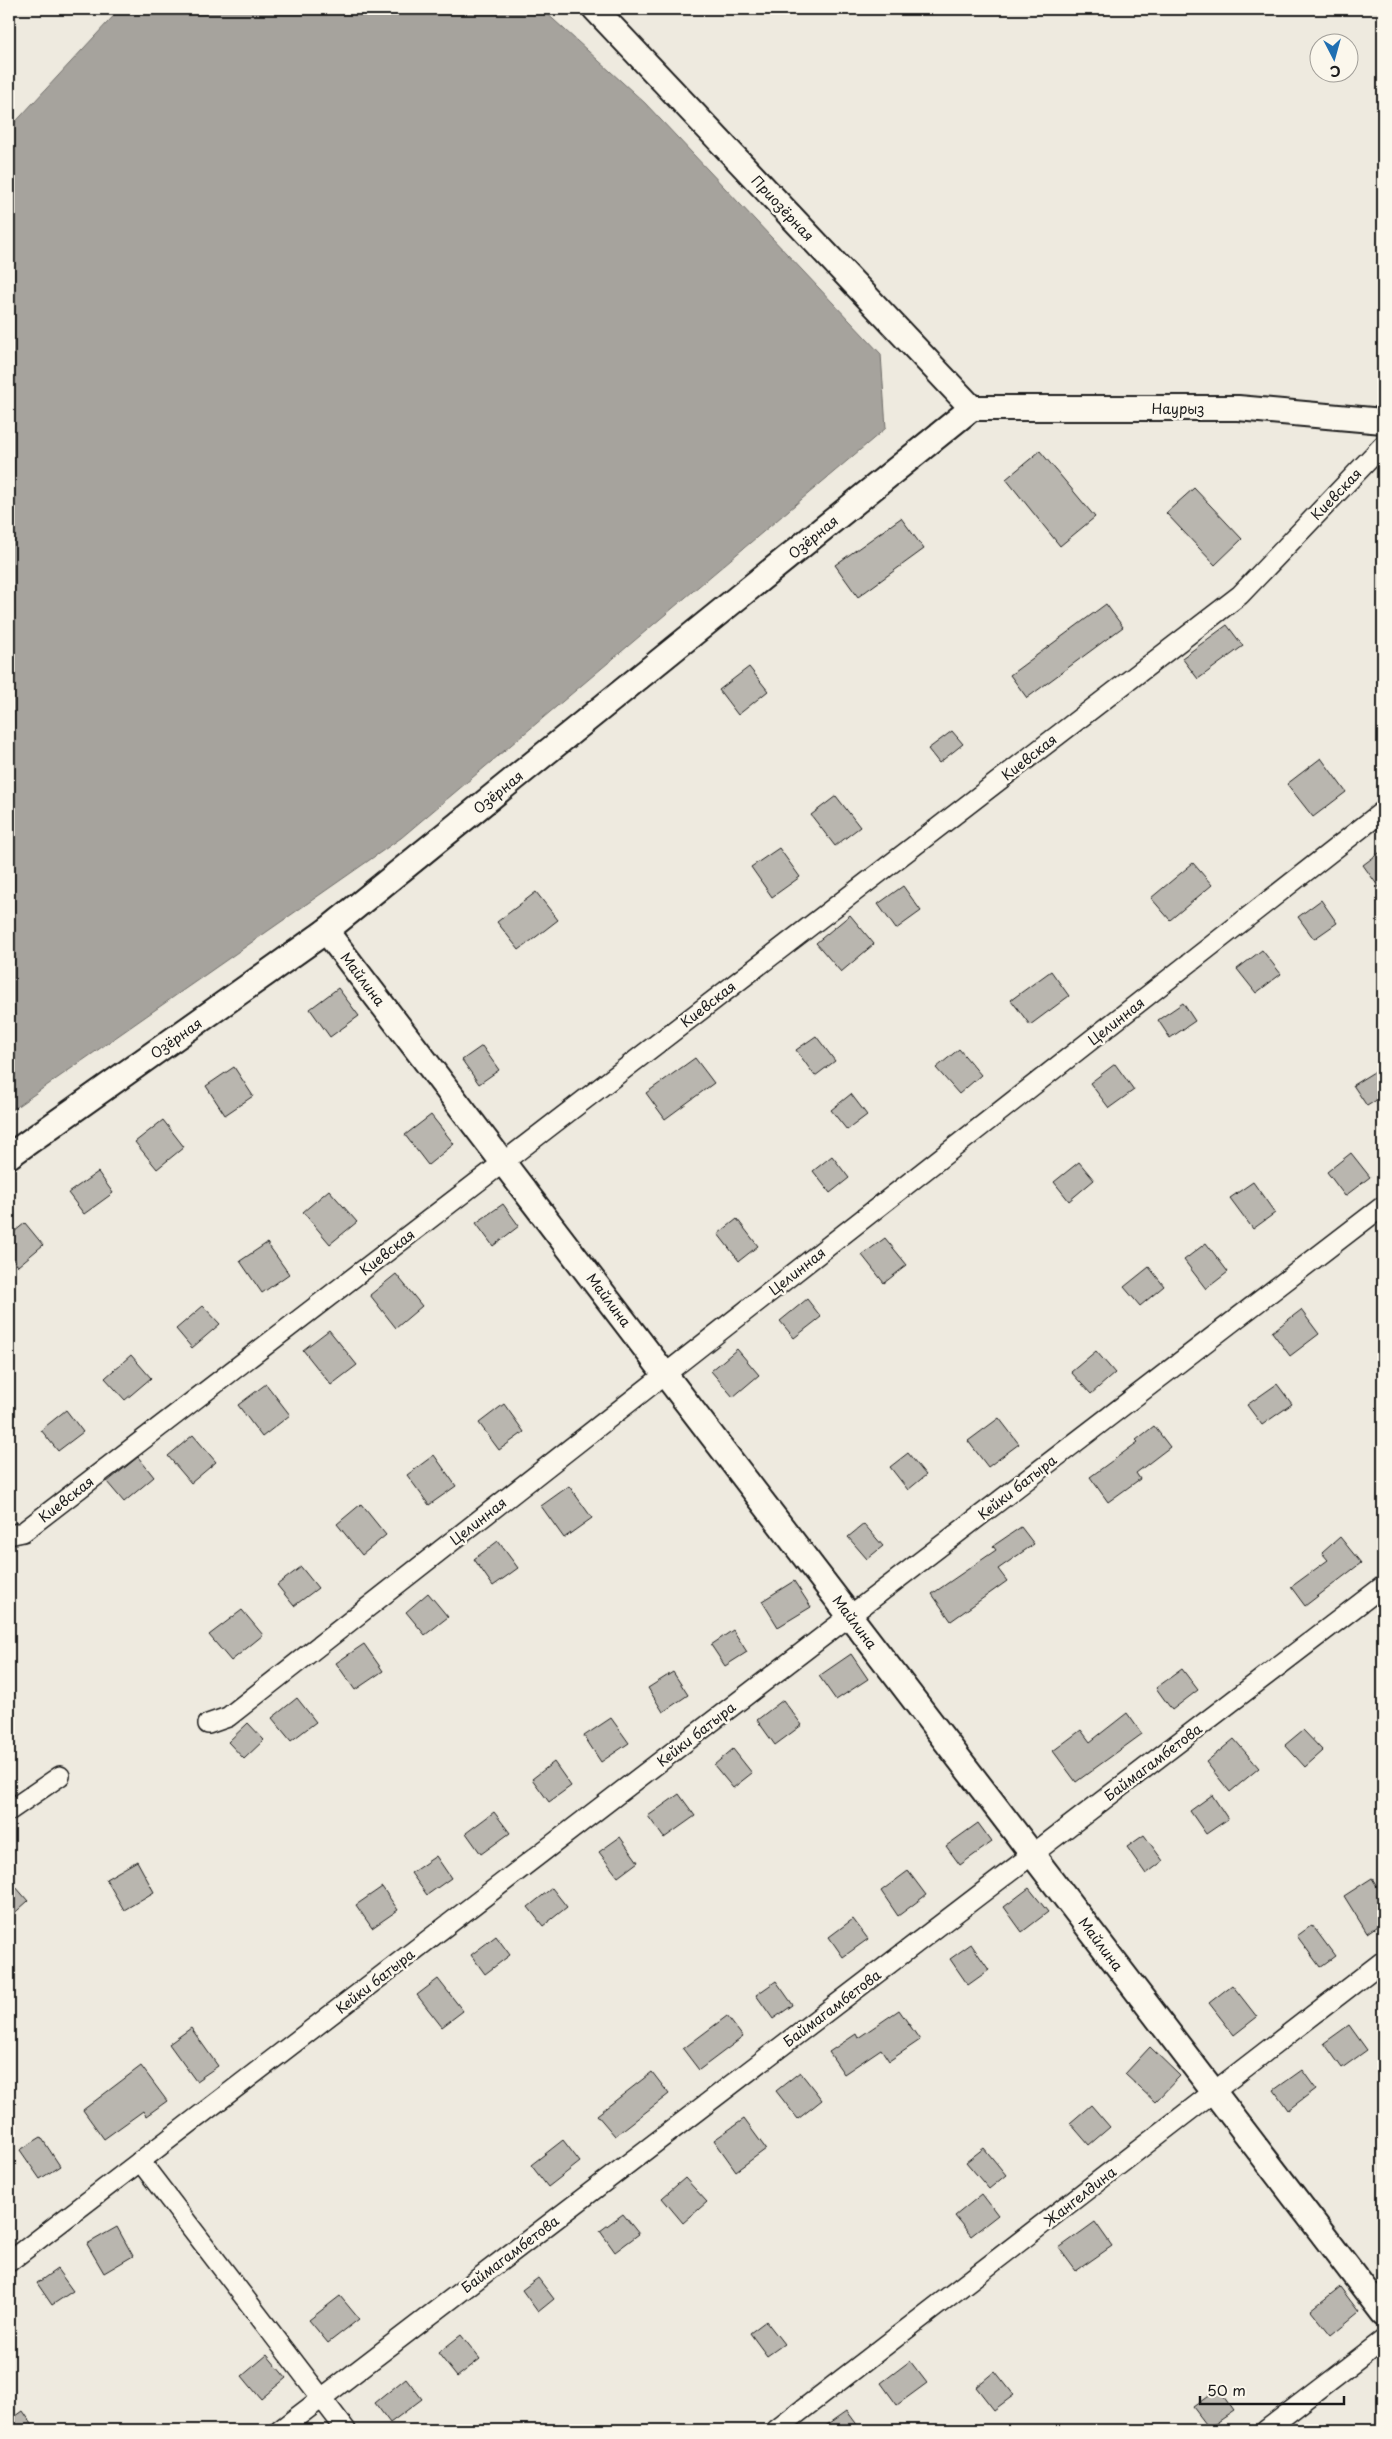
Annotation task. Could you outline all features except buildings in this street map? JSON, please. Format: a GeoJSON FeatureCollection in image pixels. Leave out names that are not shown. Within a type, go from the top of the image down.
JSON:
{"type":"FeatureCollection","features":[{"type":"Feature","properties":{"kind":"street","name":"Приозёрная"},"geometry":{"type":"LineString","coordinates":[[595,9],[972,408]]}},
{"type":"Feature","properties":{"kind":"street","name":"Наурыз"},"geometry":{"type":"LineString","coordinates":[[972,408],[1238,408],[1383,421]]}},
{"type":"Feature","properties":{"kind":"street","name":"Озёрная"},"geometry":{"type":"LineString","coordinates":[[9,1156],[326,931],[972,408]]}},
{"type":"Feature","properties":{"kind":"street","name":"Киевская"},"geometry":{"type":"LineString","coordinates":[[9,1536],[23,1532],[1240,595],[1383,444]]}},
{"type":"Feature","properties":{"kind":"street","name":"Целинная"},"geometry":{"type":"LineString","coordinates":[[208,1724],[228,1717],[1383,811]]}},
{"type":"Feature","properties":{"kind":"street","name":"Майлина"},"geometry":{"type":"LineString","coordinates":[[326,931],[1383,2313]]}},
{"type":"Feature","properties":{"kind":"street","name":"Кейки батыра"},"geometry":{"type":"LineString","coordinates":[[9,2262],[1383,1206]]}},
{"type":"Feature","properties":{"kind":"street","name":"Баймагамбетова"},"geometry":{"type":"LineString","coordinates":[[280,2430],[1383,1586]]}},
{"type":"Feature","properties":{"kind":"street"},"geometry":{"type":"LineString","coordinates":[[9,1811],[60,1776]]}},
{"type":"Feature","properties":{"kind":"street","name":"Жангелдина"},"geometry":{"type":"LineString","coordinates":[[776,2430],[1383,1961]]}},
{"type":"Feature","properties":{"kind":"street"},"geometry":{"type":"LineString","coordinates":[[140,2161],[346,2430]]}},
{"type":"Feature","properties":{"kind":"street"},"geometry":{"type":"LineString","coordinates":[[1266,2430],[1383,2340]]}},
{"type":"Feature","properties":{"kind":"shaded area"},"geometry":{"type":"Polygon","coordinates":[[[120,9],[542,9],[645,103],[881,354],[886,428],[401,838],[9,1112],[9,129],[120,9]]]}}]}
